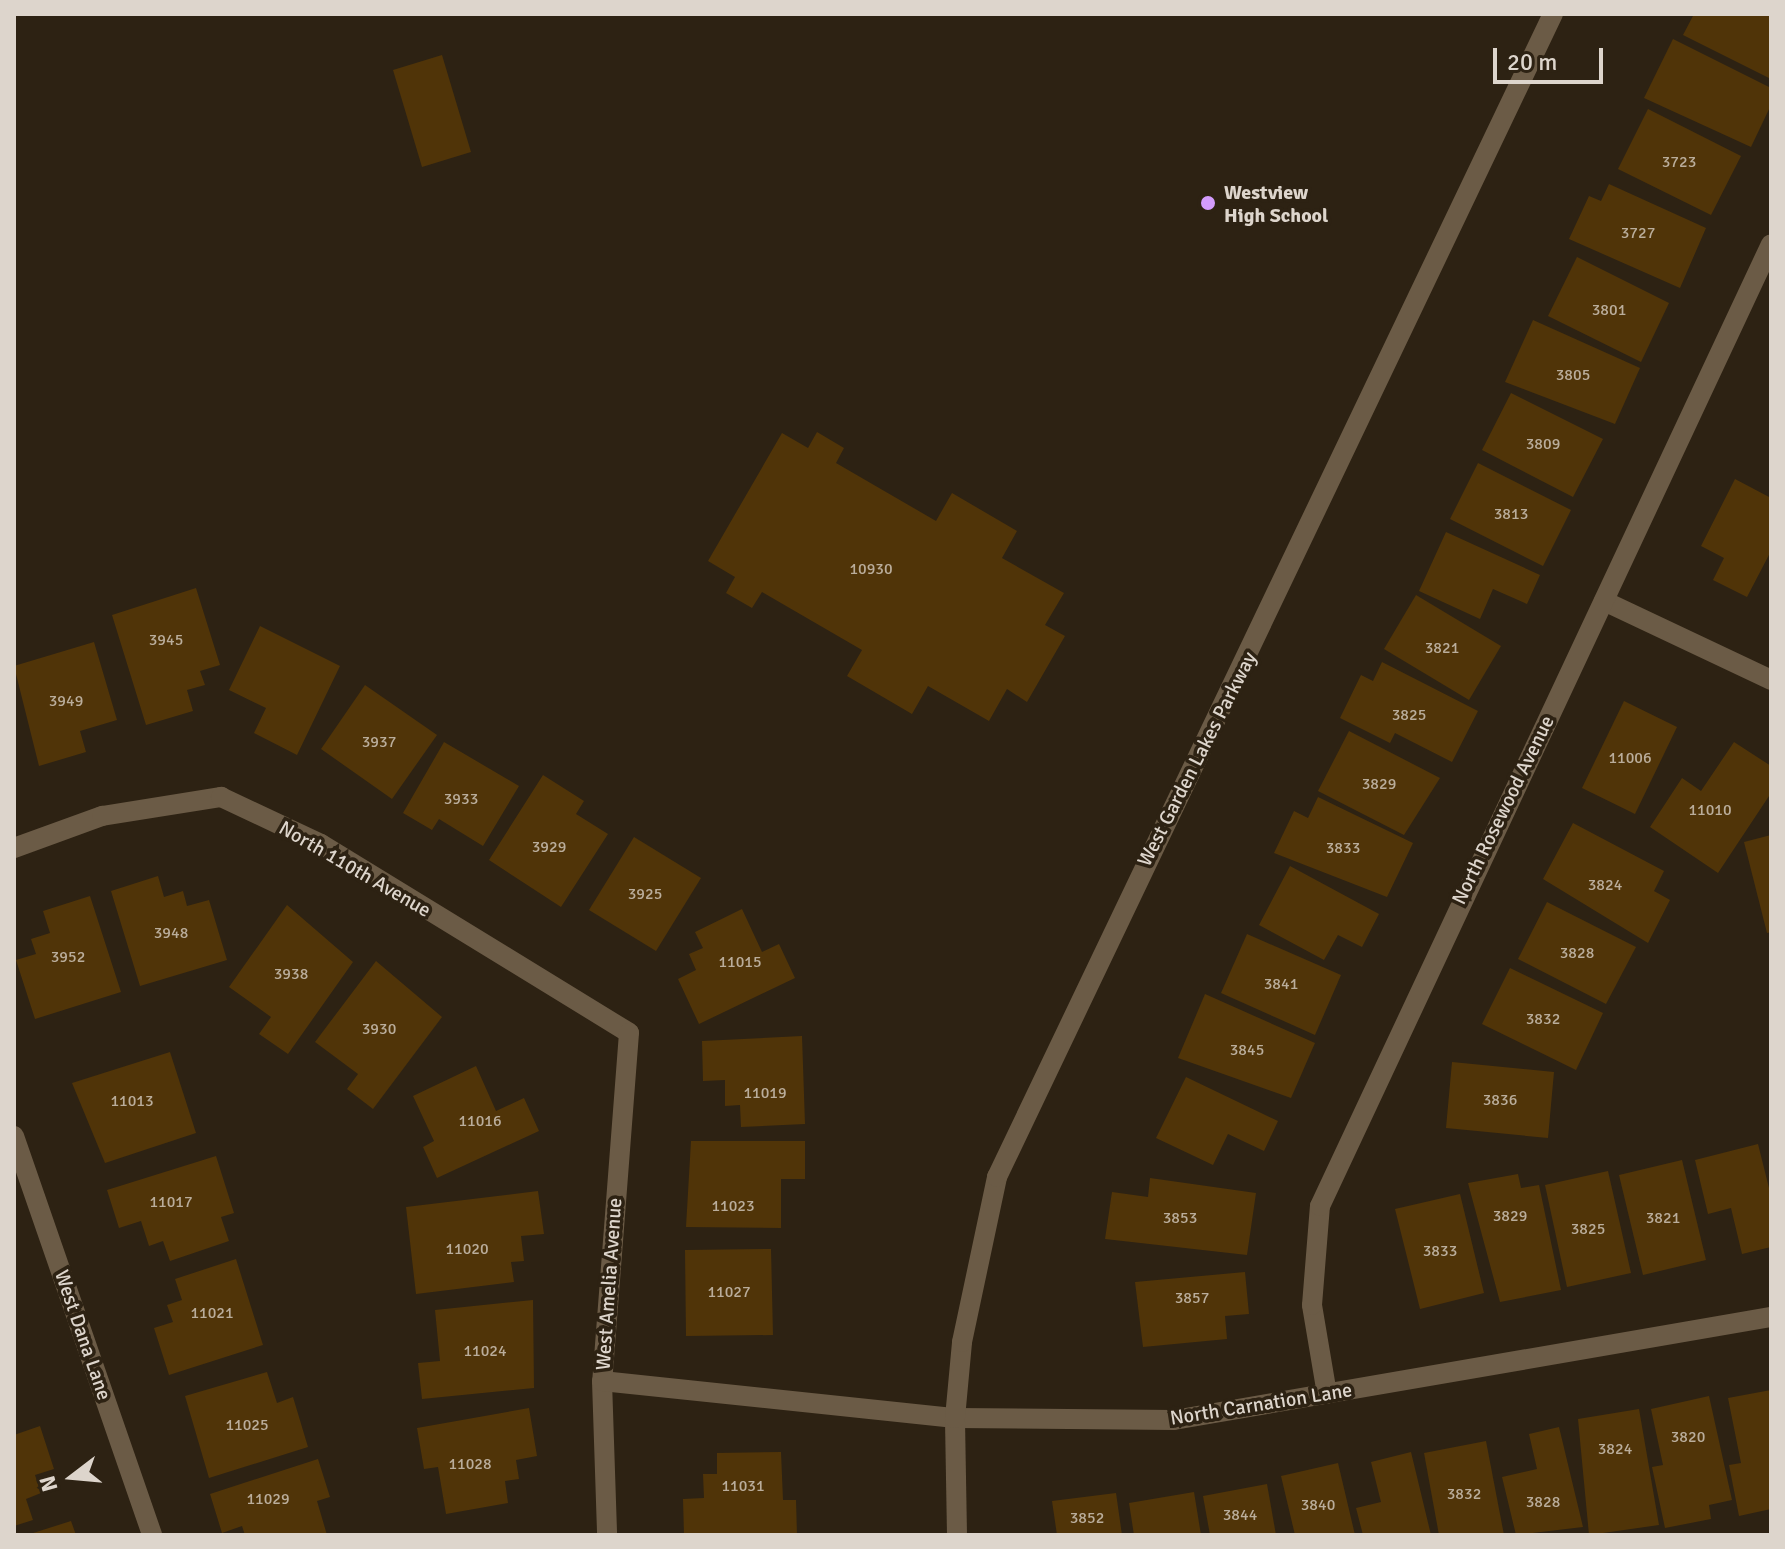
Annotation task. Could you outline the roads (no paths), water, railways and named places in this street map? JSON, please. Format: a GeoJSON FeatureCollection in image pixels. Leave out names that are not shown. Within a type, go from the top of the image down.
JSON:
{"type":"FeatureCollection","features":[{"type":"Feature","properties":{"kind":"street","name":"West Garden Lakes Parkway"},"geometry":{"type":"LineString","coordinates":[[957,1535],[955,1418],[978,1248],[997,1177],[1553,14]]}},
{"type":"Feature","properties":{"kind":"street","name":"North Rosewood Avenue"},"geometry":{"type":"LineString","coordinates":[[1327,1394],[1312,1305],[1320,1206],[1771,244]]}},
{"type":"Feature","properties":{"kind":"street"},"geometry":{"type":"LineString","coordinates":[[1604,601],[1771,680]]}},
{"type":"Feature","properties":{"kind":"street","name":"North 110th Avenue"},"geometry":{"type":"LineString","coordinates":[[14,848],[102,816],[221,797],[321,844],[629,1033]]}},
{"type":"Feature","properties":{"kind":"street","name":"West Amelia Avenue"},"geometry":{"type":"LineString","coordinates":[[607,1535],[602,1381],[629,1033]]}},
{"type":"Feature","properties":{"kind":"street","name":"West Dana Lane"},"geometry":{"type":"LineString","coordinates":[[14,1136],[152,1535]]}},
{"type":"Feature","properties":{"kind":"street","name":"North Carnation Lane"},"geometry":{"type":"LineString","coordinates":[[602,1381],[955,1418],[1174,1420],[1771,1317]]}},
{"type":"Feature","properties":{"kind":"place","name":"Westview High School"},"geometry":{"type":"Point","coordinates":[1208,203]}}]}
